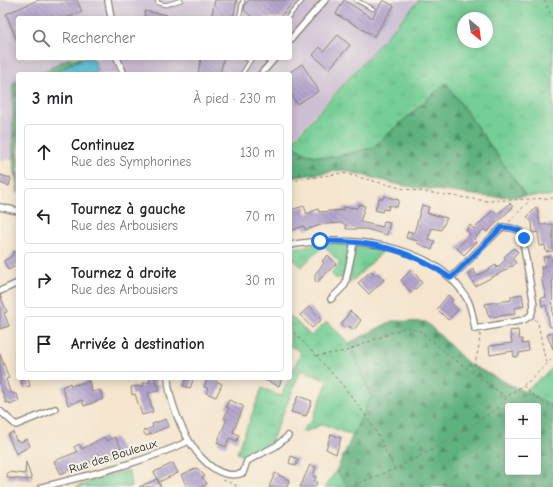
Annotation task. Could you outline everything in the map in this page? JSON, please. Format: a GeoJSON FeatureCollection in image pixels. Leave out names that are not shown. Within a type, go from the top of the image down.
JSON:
{"type":"FeatureCollection","features":[{"type":"Feature","properties":{"kind":"street"},"geometry":{"type":"LineString","coordinates":[[108,0],[110,16]]}},
{"type":"Feature","properties":{"kind":"street"},"geometry":{"type":"LineString","coordinates":[[292,38],[325,0]]}},
{"type":"Feature","properties":{"kind":"street"},"geometry":{"type":"LineString","coordinates":[[118,60],[123,72]]}},
{"type":"Feature","properties":{"kind":"street"},"geometry":{"type":"LineString","coordinates":[[263,72],[273,60]]}},
{"type":"Feature","properties":{"kind":"street"},"geometry":{"type":"LineString","coordinates":[[0,207],[16,211]]}},
{"type":"Feature","properties":{"kind":"street"},"geometry":{"type":"LineString","coordinates":[[292,245],[320,241],[354,242],[391,248],[410,254],[451,278],[466,297],[477,328],[524,320],[531,315],[534,305],[523,233],[504,227],[451,278]]}},
{"type":"Feature","properties":{"kind":"street"},"geometry":{"type":"LineString","coordinates":[[331,299],[344,285],[354,242]]}},
{"type":"Feature","properties":{"kind":"street"},"geometry":{"type":"LineString","coordinates":[[0,291],[16,284]]}},
{"type":"Feature","properties":{"kind":"street"},"geometry":{"type":"LineString","coordinates":[[168,380],[170,395],[175,413],[189,441],[210,466],[222,472],[233,476],[243,473],[247,461],[276,446],[288,436]]}},
{"type":"Feature","properties":{"kind":"street"},"geometry":{"type":"LineString","coordinates":[[0,410],[16,425],[55,409]]}},
{"type":"Feature","properties":{"kind":"street","name":"Rue des Bouleaux"},"geometry":{"type":"LineString","coordinates":[[42,487],[120,468],[162,453],[189,441]]}},
{"type":"Feature","properties":{"kind":"lane"},"geometry":{"type":"LineString","coordinates":[[157,0],[158,3],[166,5],[181,0]]}},
{"type":"Feature","properties":{"kind":"lane"},"geometry":{"type":"LineString","coordinates":[[239,16],[243,0]]}},
{"type":"Feature","properties":{"kind":"lane"},"geometry":{"type":"LineString","coordinates":[[289,16],[303,0]]}},
{"type":"Feature","properties":{"kind":"lane"},"geometry":{"type":"LineString","coordinates":[[356,0],[373,8]]}},
{"type":"Feature","properties":{"kind":"lane"},"geometry":{"type":"LineString","coordinates":[[243,72],[250,60]]}},
{"type":"Feature","properties":{"kind":"path"},"geometry":{"type":"LineString","coordinates":[[544,0],[553,19]]}},
{"type":"Feature","properties":{"kind":"path"},"geometry":{"type":"LineString","coordinates":[[292,181],[342,173],[405,189],[480,200],[553,198]]}},
{"type":"Feature","properties":{"kind":"path"},"geometry":{"type":"LineString","coordinates":[[504,227],[531,199]]}},
{"type":"Feature","properties":{"kind":"path"},"geometry":{"type":"LineString","coordinates":[[531,315],[538,323],[546,365]]}},
{"type":"Feature","properties":{"kind":"path"},"geometry":{"type":"LineString","coordinates":[[316,356],[346,351],[406,326],[420,331],[506,397]]}},
{"type":"Feature","properties":{"kind":"path"},"geometry":{"type":"LineString","coordinates":[[472,372],[479,346],[477,328]]}},
{"type":"Feature","properties":{"kind":"path"},"geometry":{"type":"LineString","coordinates":[[292,330],[337,379],[364,414],[373,427],[395,469]]}},
{"type":"Feature","properties":{"kind":"path"},"geometry":{"type":"LineString","coordinates":[[348,487],[395,469],[439,446],[473,425],[498,407],[506,397],[523,386],[553,358]]}},
{"type":"Feature","properties":{"kind":"path"},"geometry":{"type":"LineString","coordinates":[[523,386],[544,404],[553,407]]}},
{"type":"Feature","properties":{"kind":"path"},"geometry":{"type":"LineString","coordinates":[[222,472],[223,481],[240,487]]}},
{"type":"Feature","properties":{"kind":"shaded area"},"geometry":{"type":"Polygon","coordinates":[[[0,0],[419,0],[292,140],[292,72],[96,72],[98,70],[94,60],[292,60],[292,16],[16,16],[16,60],[65,60],[42,72],[16,72],[16,82],[13,83],[13,159],[0,161],[0,0]]]}},
{"type":"Feature","properties":{"kind":"green space"},"geometry":{"type":"Polygon","coordinates":[[[419,0],[553,0],[553,196],[526,196],[446,83],[372,148],[328,158],[306,154],[292,145],[292,142],[419,0]]]}},
{"type":"Feature","properties":{"kind":"green space"},"geometry":{"type":"Polygon","coordinates":[[[65,60],[79,60],[56,72],[42,72],[65,60]]]}},
{"type":"Feature","properties":{"kind":"green space"},"geometry":{"type":"Polygon","coordinates":[[[16,82],[16,179],[13,159],[13,83],[16,82]]]}},
{"type":"Feature","properties":{"kind":"green space"},"geometry":{"type":"Polygon","coordinates":[[[446,83],[526,196],[490,197],[405,186],[342,170],[292,178],[292,145],[306,154],[328,158],[372,148],[446,83]]]}},
{"type":"Feature","properties":{"kind":"green space"},"geometry":{"type":"Polygon","coordinates":[[[336,243],[350,244],[343,281],[340,277],[336,279],[331,273],[340,263],[324,246],[301,267],[292,258],[292,249],[336,243]]]}},
{"type":"Feature","properties":{"kind":"green space"},"geometry":{"type":"Polygon","coordinates":[[[355,246],[385,250],[349,284],[355,246]]]}},
{"type":"Feature","properties":{"kind":"green space"},"geometry":{"type":"Polygon","coordinates":[[[292,317],[311,336],[327,322],[349,343],[371,397],[353,436],[323,424],[305,432],[301,431],[312,420],[328,381],[301,370],[271,442],[245,457],[237,453],[262,388],[281,396],[288,380],[292,380],[292,372],[301,352],[292,347],[292,317]]]}},
{"type":"Feature","properties":{"kind":"green space"},"geometry":{"type":"Polygon","coordinates":[[[392,321],[426,322],[469,364],[553,406],[553,487],[349,487],[336,471],[371,397],[349,343],[392,321]]]}},
{"type":"Feature","properties":{"kind":"green space"},"geometry":{"type":"Polygon","coordinates":[[[553,368],[553,406],[525,391],[553,368]]]}},
{"type":"Feature","properties":{"kind":"green space"},"geometry":{"type":"Polygon","coordinates":[[[129,471],[131,487],[76,487],[106,476],[129,471]]]}},
{"type":"Feature","properties":{"kind":"green space"},"geometry":{"type":"Polygon","coordinates":[[[336,471],[349,487],[325,487],[336,471]]]}},
{"type":"Feature","properties":{"kind":"water"},"geometry":{"type":"Polygon","coordinates":[[[79,60],[94,60],[98,70],[96,72],[56,72],[79,60]]]}},
{"type":"Feature","properties":{"kind":"building"},"geometry":{"type":"Polygon","coordinates":[[[38,0],[77,0],[82,12],[71,16],[16,16],[16,38],[6,14],[38,0]]]}},
{"type":"Feature","properties":{"kind":"building"},"geometry":{"type":"Polygon","coordinates":[[[215,0],[237,0],[233,16],[211,16],[215,0]]]}},
{"type":"Feature","properties":{"kind":"building"},"geometry":{"type":"Polygon","coordinates":[[[249,0],[295,0],[281,16],[251,16],[244,10],[245,4],[249,0]]]}},
{"type":"Feature","properties":{"kind":"building"},"geometry":{"type":"Polygon","coordinates":[[[344,0],[372,18],[383,0],[394,6],[374,36],[336,14],[344,0]]]}},
{"type":"Feature","properties":{"kind":"building"},"geometry":{"type":"Polygon","coordinates":[[[145,11],[167,15],[167,16],[144,16],[145,11]]]}},
{"type":"Feature","properties":{"kind":"building"},"geometry":{"type":"Polygon","coordinates":[[[338,35],[350,45],[329,69],[313,55],[320,47],[324,51],[338,35]]]}},
{"type":"Feature","properties":{"kind":"building"},"geometry":{"type":"Polygon","coordinates":[[[201,60],[224,60],[220,72],[198,72],[201,60]]]}},
{"type":"Feature","properties":{"kind":"building"},"geometry":{"type":"Polygon","coordinates":[[[302,64],[319,91],[297,104],[292,95],[292,72],[290,72],[302,64]]]}},
{"type":"Feature","properties":{"kind":"building"},"geometry":{"type":"Polygon","coordinates":[[[0,175],[11,178],[9,186],[0,183],[0,175]]]}},
{"type":"Feature","properties":{"kind":"building"},"geometry":{"type":"Polygon","coordinates":[[[384,196],[399,200],[397,207],[389,205],[388,210],[383,209],[382,212],[375,210],[379,198],[383,199],[384,196]]]}},
{"type":"Feature","properties":{"kind":"building"},"geometry":{"type":"Polygon","coordinates":[[[510,203],[513,207],[487,232],[484,229],[474,239],[477,242],[464,255],[457,248],[470,234],[466,230],[470,225],[474,229],[493,210],[498,214],[510,203]]]}},
{"type":"Feature","properties":{"kind":"building"},"geometry":{"type":"Polygon","coordinates":[[[359,204],[365,206],[360,222],[383,227],[384,221],[390,222],[387,235],[366,229],[346,229],[346,225],[342,223],[324,224],[305,230],[304,226],[293,230],[292,228],[292,209],[304,206],[307,214],[318,209],[319,212],[343,210],[343,207],[357,208],[359,204]]]}},
{"type":"Feature","properties":{"kind":"building"},"geometry":{"type":"Polygon","coordinates":[[[422,205],[429,207],[427,213],[447,218],[441,230],[432,228],[428,239],[435,241],[432,250],[417,243],[418,241],[406,238],[408,231],[414,233],[422,205]]]}},
{"type":"Feature","properties":{"kind":"building"},"geometry":{"type":"Polygon","coordinates":[[[537,207],[540,225],[553,224],[553,251],[546,252],[545,245],[540,246],[538,232],[533,233],[532,222],[527,217],[537,207]]]}},
{"type":"Feature","properties":{"kind":"building"},"geometry":{"type":"Polygon","coordinates":[[[514,248],[518,252],[512,258],[516,263],[512,267],[510,266],[506,270],[475,286],[468,274],[473,269],[477,276],[496,265],[497,268],[506,259],[504,257],[514,248]]]}},
{"type":"Feature","properties":{"kind":"building"},"geometry":{"type":"Polygon","coordinates":[[[14,251],[16,252],[16,266],[8,270],[4,261],[11,257],[14,251]]]}},
{"type":"Feature","properties":{"kind":"building"},"geometry":{"type":"Polygon","coordinates":[[[328,255],[336,264],[317,283],[315,280],[315,274],[324,263],[322,261],[328,255]]]}},
{"type":"Feature","properties":{"kind":"building"},"geometry":{"type":"Polygon","coordinates":[[[551,256],[553,268],[553,327],[550,327],[546,305],[542,306],[541,298],[546,297],[541,277],[543,277],[541,267],[545,267],[543,257],[551,256]]]}},
{"type":"Feature","properties":{"kind":"building"},"geometry":{"type":"Polygon","coordinates":[[[412,269],[422,283],[411,293],[401,280],[412,269]]]}},
{"type":"Feature","properties":{"kind":"building"},"geometry":{"type":"Polygon","coordinates":[[[371,271],[375,275],[377,273],[384,280],[369,294],[358,283],[371,271]]]}},
{"type":"Feature","properties":{"kind":"building"},"geometry":{"type":"Polygon","coordinates":[[[522,294],[524,306],[514,308],[515,314],[489,317],[485,304],[511,300],[511,296],[522,294]]]}},
{"type":"Feature","properties":{"kind":"building"},"geometry":{"type":"Polygon","coordinates":[[[0,295],[7,312],[4,313],[9,326],[0,329],[0,295]]]}},
{"type":"Feature","properties":{"kind":"building"},"geometry":{"type":"Polygon","coordinates":[[[448,295],[453,300],[451,302],[458,310],[448,320],[437,309],[448,295]]]}},
{"type":"Feature","properties":{"kind":"building"},"geometry":{"type":"Polygon","coordinates":[[[310,306],[321,320],[312,328],[300,315],[310,306]]]}},
{"type":"Feature","properties":{"kind":"building"},"geometry":{"type":"Polygon","coordinates":[[[350,311],[361,320],[354,330],[349,326],[346,329],[341,325],[350,311]]]}},
{"type":"Feature","properties":{"kind":"building"},"geometry":{"type":"Polygon","coordinates":[[[518,330],[519,339],[522,339],[522,344],[528,343],[529,351],[519,353],[519,356],[514,357],[513,351],[490,355],[489,346],[512,343],[510,331],[518,330]]]}},
{"type":"Feature","properties":{"kind":"building"},"geometry":{"type":"Polygon","coordinates":[[[553,331],[553,349],[547,335],[553,331]]]}},
{"type":"Feature","properties":{"kind":"building"},"geometry":{"type":"Polygon","coordinates":[[[0,354],[9,378],[6,379],[10,392],[17,395],[19,401],[10,405],[9,402],[6,403],[0,384],[0,354]]]}},
{"type":"Feature","properties":{"kind":"building"},"geometry":{"type":"Polygon","coordinates":[[[21,380],[28,380],[30,386],[23,388],[21,380]]]}},
{"type":"Feature","properties":{"kind":"building"},"geometry":{"type":"Polygon","coordinates":[[[150,380],[155,380],[156,385],[159,384],[159,391],[148,393],[153,412],[142,415],[135,394],[132,395],[131,387],[144,386],[143,383],[150,382],[150,380]]]}},
{"type":"Feature","properties":{"kind":"building"},"geometry":{"type":"Polygon","coordinates":[[[185,380],[193,380],[190,388],[183,386],[185,380]]]}},
{"type":"Feature","properties":{"kind":"building"},"geometry":{"type":"Polygon","coordinates":[[[207,380],[216,380],[222,384],[216,397],[206,393],[208,388],[204,387],[207,380]]]}},
{"type":"Feature","properties":{"kind":"building"},"geometry":{"type":"Polygon","coordinates":[[[265,380],[281,380],[279,386],[265,380]]]}},
{"type":"Feature","properties":{"kind":"building"},"geometry":{"type":"Polygon","coordinates":[[[89,381],[92,392],[100,390],[103,399],[84,406],[82,400],[68,405],[62,387],[70,383],[71,386],[89,381]]]}},
{"type":"Feature","properties":{"kind":"building"},"geometry":{"type":"Polygon","coordinates":[[[298,396],[312,401],[306,416],[291,412],[298,396]]]}},
{"type":"Feature","properties":{"kind":"building"},"geometry":{"type":"Polygon","coordinates":[[[229,400],[243,406],[243,408],[233,432],[239,435],[237,441],[229,438],[226,447],[217,443],[227,419],[224,418],[229,408],[226,407],[229,400]]]}},
{"type":"Feature","properties":{"kind":"building"},"geometry":{"type":"Polygon","coordinates":[[[166,419],[169,426],[146,436],[143,431],[153,427],[152,424],[166,419]]]}},
{"type":"Feature","properties":{"kind":"building"},"geometry":{"type":"Polygon","coordinates":[[[13,432],[16,440],[20,442],[27,439],[30,446],[16,454],[8,435],[13,432]]]}},
{"type":"Feature","properties":{"kind":"building"},"geometry":{"type":"Polygon","coordinates":[[[331,434],[341,438],[336,454],[326,449],[331,434]]]}},
{"type":"Feature","properties":{"kind":"building"},"geometry":{"type":"Polygon","coordinates":[[[104,437],[107,441],[115,437],[124,453],[101,463],[99,460],[91,464],[90,461],[74,470],[73,468],[61,474],[54,461],[77,452],[74,447],[79,444],[82,449],[104,437]]]}},
{"type":"Feature","properties":{"kind":"building"},"geometry":{"type":"Polygon","coordinates":[[[291,456],[298,459],[296,466],[289,463],[291,456]]]}},
{"type":"Feature","properties":{"kind":"building"},"geometry":{"type":"Polygon","coordinates":[[[26,462],[32,480],[7,478],[8,472],[25,474],[26,462]]]}},
{"type":"Feature","properties":{"kind":"building"},"geometry":{"type":"Polygon","coordinates":[[[173,463],[178,473],[159,482],[154,472],[173,463]]]}},
{"type":"Feature","properties":{"kind":"building"},"geometry":{"type":"Polygon","coordinates":[[[310,465],[316,467],[313,476],[316,477],[314,481],[317,483],[315,487],[300,487],[310,465]]]}},
{"type":"Feature","properties":{"kind":"building"},"geometry":{"type":"Polygon","coordinates":[[[197,468],[205,476],[202,478],[207,483],[203,487],[187,487],[181,475],[197,468]]]}},
{"type":"Feature","properties":{"kind":"building"},"geometry":{"type":"Polygon","coordinates":[[[275,473],[289,480],[287,487],[269,487],[275,473]]]}},
{"type":"Feature","properties":{"kind":"building"},"geometry":{"type":"Polygon","coordinates":[[[157,479],[161,487],[139,487],[157,479]]]}},
{"type":"Feature","properties":{"kind":"route"},"geometry":{"type":"LineString","coordinates":[[320,241],[344,241],[374,244],[391,248],[410,254],[451,278],[502,227],[521,231],[524,238]]}}]}
